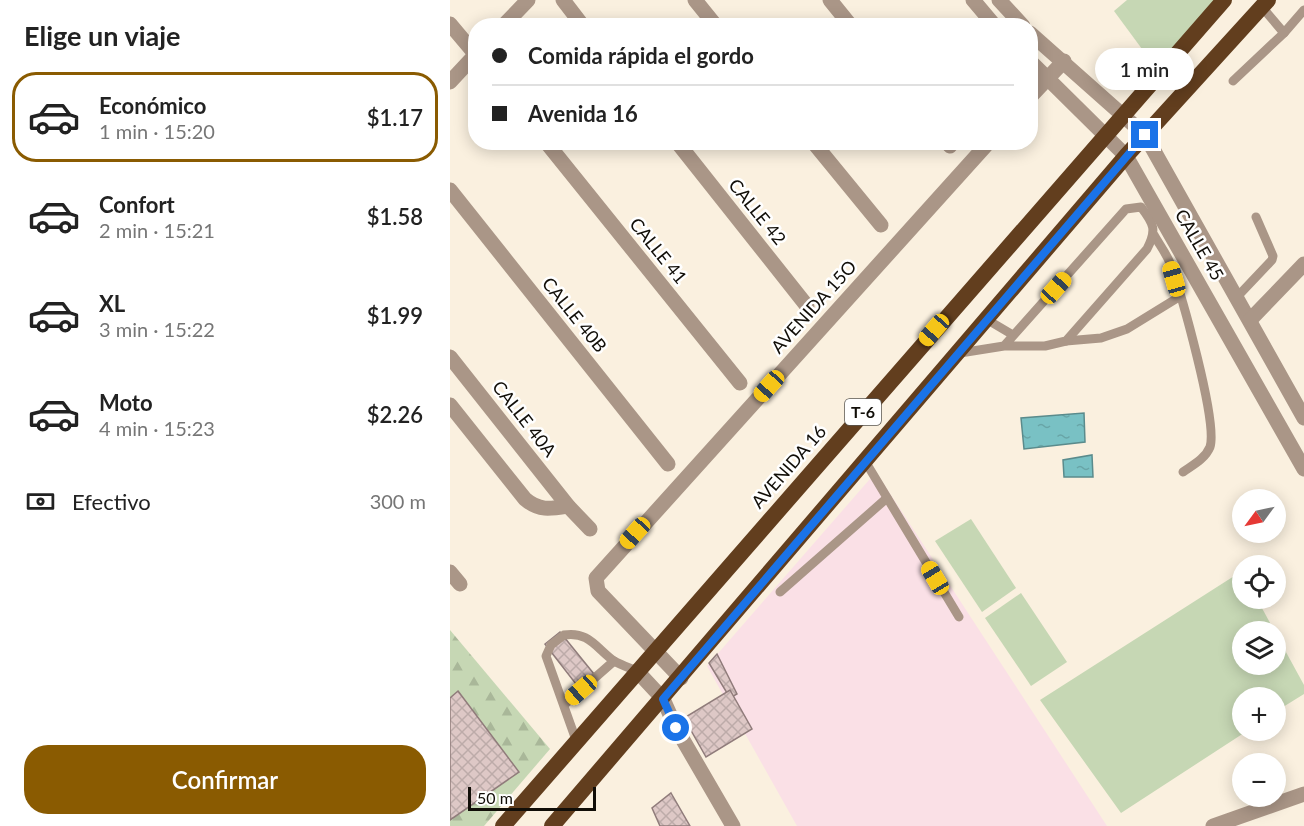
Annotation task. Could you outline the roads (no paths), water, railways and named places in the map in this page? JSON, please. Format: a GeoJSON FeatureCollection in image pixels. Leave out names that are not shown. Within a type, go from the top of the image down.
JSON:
{"type":"FeatureCollection","features":[{"type":"Feature","properties":{"kind":"highway","name":"AVENIDA 16"},"geometry":{"type":"LineString","coordinates":[[503,826],[1224,0]]}},
{"type":"Feature","properties":{"kind":"highway","name":"T-6"},"geometry":{"type":"LineString","coordinates":[[552,826],[1126,156],[1265,3]]}},
{"type":"Feature","properties":{"kind":"street"},"geometry":{"type":"LineString","coordinates":[[511,18],[528,0]]}},
{"type":"Feature","properties":{"kind":"street"},"geometry":{"type":"LineString","coordinates":[[563,0],[577,18]]}},
{"type":"Feature","properties":{"kind":"street"},"geometry":{"type":"LineString","coordinates":[[695,0],[710,18]]}},
{"type":"Feature","properties":{"kind":"street"},"geometry":{"type":"LineString","coordinates":[[830,0],[844,18]]}},
{"type":"Feature","properties":{"kind":"street"},"geometry":{"type":"LineString","coordinates":[[973,0],[989,18]]}},
{"type":"Feature","properties":{"kind":"street"},"geometry":{"type":"LineString","coordinates":[[996,18],[1006,3],[1017,18]]}},
{"type":"Feature","properties":{"kind":"street"},"geometry":{"type":"LineString","coordinates":[[450,24],[468,46]]}},
{"type":"Feature","properties":{"kind":"street","name":"CALLE 45"},"geometry":{"type":"LineString","coordinates":[[1038,40],[1145,135],[1304,418]]}},
{"type":"Feature","properties":{"kind":"street"},"geometry":{"type":"LineString","coordinates":[[1038,88],[1064,61]]}},
{"type":"Feature","properties":{"kind":"street"},"geometry":{"type":"LineString","coordinates":[[450,82],[468,63]]}},
{"type":"Feature","properties":{"kind":"street","name":"CALLE 45"},"geometry":{"type":"LineString","coordinates":[[1038,69],[1126,156],[1304,469]]}},
{"type":"Feature","properties":{"kind":"street","name":"CALLE 41"},"geometry":{"type":"LineString","coordinates":[[552,150],[740,383]]}},
{"type":"Feature","properties":{"kind":"street","name":"CALLE 42"},"geometry":{"type":"LineString","coordinates":[[683,150],[807,306]]}},
{"type":"Feature","properties":{"kind":"street"},"geometry":{"type":"LineString","coordinates":[[820,150],[881,225]]}},
{"type":"Feature","properties":{"kind":"street","name":"AVENIDA 15O"},"geometry":{"type":"LineString","coordinates":[[655,651],[598,591],[596,578],[982,150]]}},
{"type":"Feature","properties":{"kind":"street","name":"CALLE 40B"},"geometry":{"type":"LineString","coordinates":[[450,190],[668,464]]}},
{"type":"Feature","properties":{"kind":"street"},"geometry":{"type":"LineString","coordinates":[[1250,320],[1301,273]]}},
{"type":"Feature","properties":{"kind":"street","name":"CALLE 40A"},"geometry":{"type":"LineString","coordinates":[[453,366],[568,506],[590,529]]}},
{"type":"Feature","properties":{"kind":"street"},"geometry":{"type":"LineString","coordinates":[[450,405],[533,507],[546,510],[568,506]]}},
{"type":"Feature","properties":{"kind":"street"},"geometry":{"type":"LineString","coordinates":[[450,572],[460,584]]}},
{"type":"Feature","properties":{"kind":"street"},"geometry":{"type":"LineString","coordinates":[[655,651],[681,678]]}},
{"type":"Feature","properties":{"kind":"street"},"geometry":{"type":"LineString","coordinates":[[637,671],[663,699],[676,728],[733,826]]}},
{"type":"Feature","properties":{"kind":"street"},"geometry":{"type":"LineString","coordinates":[[1213,826],[1304,794]]}},
{"type":"Feature","properties":{"kind":"lane"},"geometry":{"type":"LineString","coordinates":[[1265,3],[1284,33]]}},
{"type":"Feature","properties":{"kind":"lane"},"geometry":{"type":"LineString","coordinates":[[1233,81],[1284,33],[1304,9]]}},
{"type":"Feature","properties":{"kind":"lane"},"geometry":{"type":"LineString","coordinates":[[1004,346],[1126,209],[1141,207],[1151,219],[1154,235],[1169,261],[1205,393],[1211,430],[1210,447],[1201,460],[1184,472]]}},
{"type":"Feature","properties":{"kind":"lane"},"geometry":{"type":"LineString","coordinates":[[1236,297],[1272,260],[1256,217]]}},
{"type":"Feature","properties":{"kind":"lane"},"geometry":{"type":"LineString","coordinates":[[1066,341],[1147,249],[1154,235]]}},
{"type":"Feature","properties":{"kind":"lane"},"geometry":{"type":"LineString","coordinates":[[958,353],[1004,346],[1045,346],[1066,341],[1101,338],[1126,328],[1179,297]]}},
{"type":"Feature","properties":{"kind":"lane"},"geometry":{"type":"LineString","coordinates":[[986,319],[1013,335]]}},
{"type":"Feature","properties":{"kind":"lane"},"geometry":{"type":"LineString","coordinates":[[865,461],[959,617]]}},
{"type":"Feature","properties":{"kind":"lane"},"geometry":{"type":"LineString","coordinates":[[780,592],[887,498]]}},
{"type":"Feature","properties":{"kind":"lane"},"geometry":{"type":"LineString","coordinates":[[576,740],[546,656],[551,645],[564,634],[581,635],[593,640],[614,661],[637,671]]}},
{"type":"Feature","properties":{"kind":"lane"},"geometry":{"type":"LineString","coordinates":[[565,704],[614,661]]}},
{"type":"Feature","properties":{"kind":"water"},"geometry":{"type":"Polygon","coordinates":[[[1084,413],[1085,442],[1024,449],[1021,418],[1084,413]]]}},
{"type":"Feature","properties":{"kind":"water"},"geometry":{"type":"Polygon","coordinates":[[[1092,455],[1093,477],[1064,477],[1063,460],[1092,455]]]}}]}
